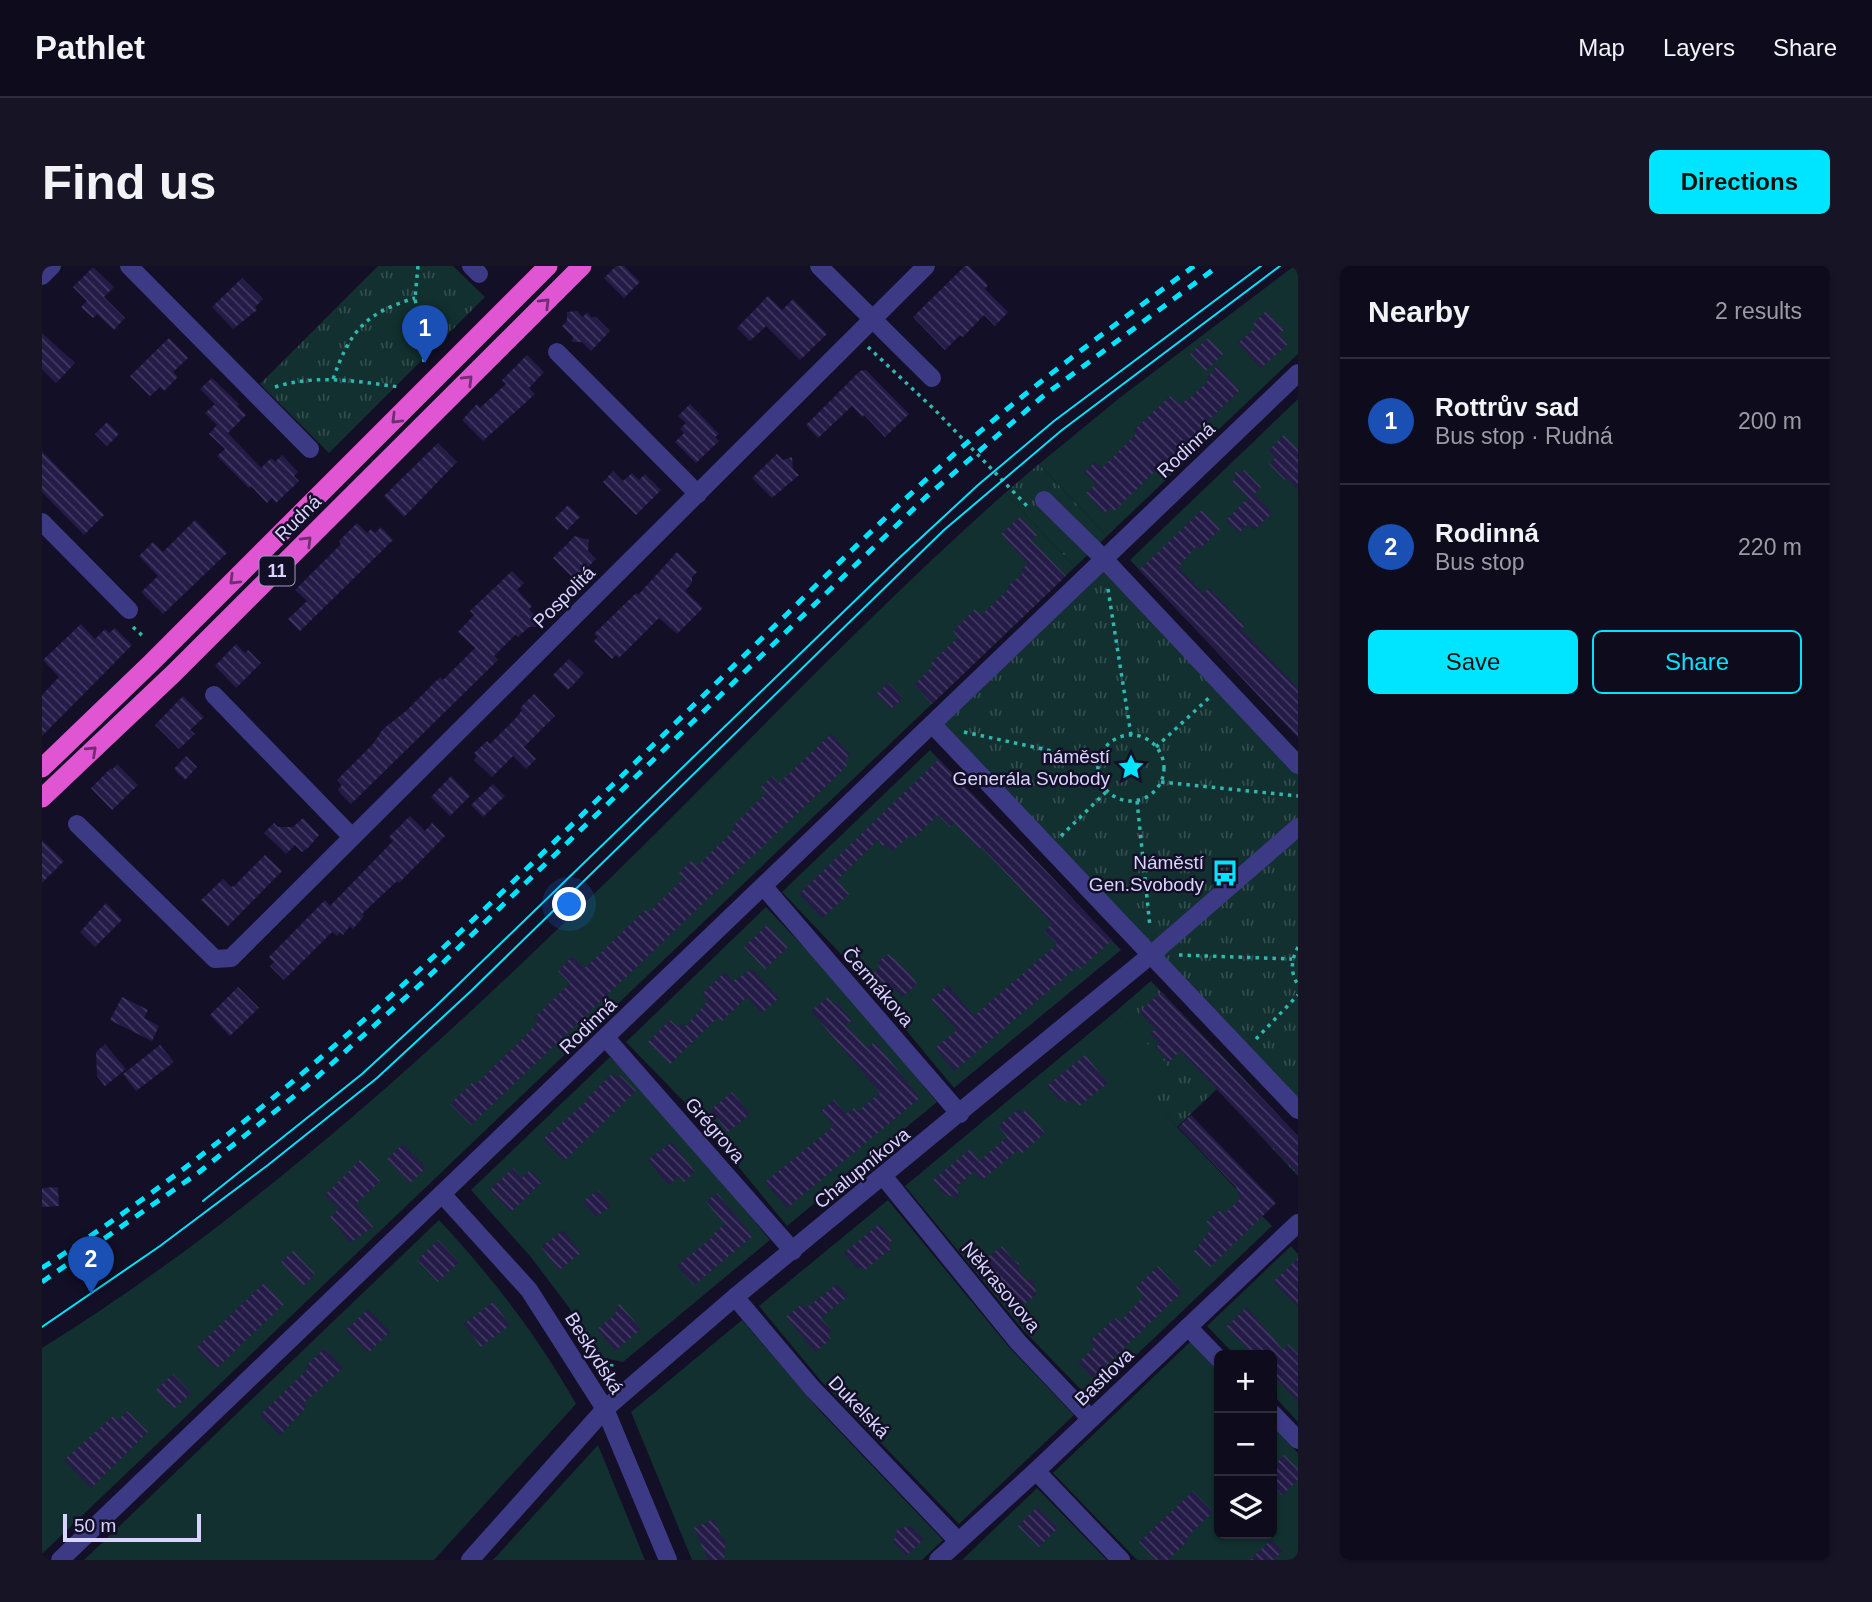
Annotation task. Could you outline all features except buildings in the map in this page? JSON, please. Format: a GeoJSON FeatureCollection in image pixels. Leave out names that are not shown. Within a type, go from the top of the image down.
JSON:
{"type":"FeatureCollection","features":[{"type":"Feature","properties":{"kind":"highway","name":"Rudná"},"geometry":{"type":"LineString","coordinates":[[42,768],[151,663],[548,266]]}},
{"type":"Feature","properties":{"kind":"highway","name":"Rudná"},"geometry":{"type":"LineString","coordinates":[[42,798],[174,673],[582,266]]}},
{"type":"Feature","properties":{"kind":"street"},"geometry":{"type":"LineString","coordinates":[[42,276],[52,266]]}},
{"type":"Feature","properties":{"kind":"street"},"geometry":{"type":"LineString","coordinates":[[129,266],[310,449]]}},
{"type":"Feature","properties":{"kind":"street"},"geometry":{"type":"LineString","coordinates":[[819,266],[932,378]]}},
{"type":"Feature","properties":{"kind":"street","name":"Pospolitá"},"geometry":{"type":"LineString","coordinates":[[76,824],[215,959],[231,958],[926,266]]}},
{"type":"Feature","properties":{"kind":"street"},"geometry":{"type":"LineString","coordinates":[[556,352],[698,494]]}},
{"type":"Feature","properties":{"kind":"street","name":"Rodinná"},"geometry":{"type":"LineString","coordinates":[[1103,558],[1298,373]]}},
{"type":"Feature","properties":{"kind":"street"},"geometry":{"type":"LineString","coordinates":[[1040,507],[1103,558],[1298,765]]}},
{"type":"Feature","properties":{"kind":"street"},"geometry":{"type":"LineString","coordinates":[[42,522],[129,610]]}},
{"type":"Feature","properties":{"kind":"street"},"geometry":{"type":"LineString","coordinates":[[1103,558],[933,725],[1298,1110]]}},
{"type":"Feature","properties":{"kind":"street"},"geometry":{"type":"LineString","coordinates":[[214,695],[352,837]]}},
{"type":"Feature","properties":{"kind":"street","name":"Rodinná"},"geometry":{"type":"LineString","coordinates":[[60,1560],[933,725]]}},
{"type":"Feature","properties":{"kind":"street","name":"Chalupníkova"},"geometry":{"type":"LineString","coordinates":[[470,1560],[606,1409],[736,1297],[1152,954],[1298,827]]}},
{"type":"Feature","properties":{"kind":"street","name":"Čermákova"},"geometry":{"type":"LineString","coordinates":[[764,887],[960,1114]]}},
{"type":"Feature","properties":{"kind":"street","name":"Grégrova"},"geometry":{"type":"LineString","coordinates":[[606,1038],[793,1251]]}},
{"type":"Feature","properties":{"kind":"street","name":"Někrasovova"},"geometry":{"type":"LineString","coordinates":[[884,1177],[1018,1342],[1091,1419]]}},
{"type":"Feature","properties":{"kind":"street","name":"Beskydská"},"geometry":{"type":"LineString","coordinates":[[442,1194],[530,1290],[606,1409],[668,1560]]}},
{"type":"Feature","properties":{"kind":"street","name":"Bastlova"},"geometry":{"type":"LineString","coordinates":[[938,1560],[1037,1471],[1298,1223]]}},
{"type":"Feature","properties":{"kind":"street","name":"Dukelská"},"geometry":{"type":"LineString","coordinates":[[736,1297],[812,1388],[958,1541]]}},
{"type":"Feature","properties":{"kind":"street"},"geometry":{"type":"LineString","coordinates":[[1188,1327],[1214,1354]]}},
{"type":"Feature","properties":{"kind":"street"},"geometry":{"type":"LineString","coordinates":[[1277,1418],[1298,1440]]}},
{"type":"Feature","properties":{"kind":"street"},"geometry":{"type":"LineString","coordinates":[[1037,1471],[1121,1560]]}},
{"type":"Feature","properties":{"kind":"path"},"geometry":{"type":"LineString","coordinates":[[418,266],[415,298],[424,362]]}},
{"type":"Feature","properties":{"kind":"path"},"geometry":{"type":"LineString","coordinates":[[332,379],[343,350],[362,326],[386,308],[415,298]]}},
{"type":"Feature","properties":{"kind":"path"},"geometry":{"type":"LineString","coordinates":[[856,336],[934,410],[1012,491],[1040,507]]}},
{"type":"Feature","properties":{"kind":"path"},"geometry":{"type":"LineString","coordinates":[[257,396],[297,380],[332,379],[399,387]]}},
{"type":"Feature","properties":{"kind":"path"},"geometry":{"type":"LineString","coordinates":[[1103,558],[1131,735]]}},
{"type":"Feature","properties":{"kind":"path"},"geometry":{"type":"LineString","coordinates":[[1156,747],[1223,685]]}},
{"type":"Feature","properties":{"kind":"path"},"geometry":{"type":"LineString","coordinates":[[933,725],[1099,761]]}},
{"type":"Feature","properties":{"kind":"path"},"geometry":{"type":"LineString","coordinates":[[1131,735],[1142,737],[1156,747],[1163,761],[1164,772],[1155,791],[1136,801],[1126,801],[1107,791],[1101,782],[1099,761],[1110,743],[1131,735]]}},
{"type":"Feature","properties":{"kind":"path"},"geometry":{"type":"LineString","coordinates":[[1161,782],[1298,796]]}},
{"type":"Feature","properties":{"kind":"path"},"geometry":{"type":"LineString","coordinates":[[1049,846],[1107,791]]}},
{"type":"Feature","properties":{"kind":"path"},"geometry":{"type":"LineString","coordinates":[[1136,801],[1150,933]]}},
{"type":"Feature","properties":{"kind":"path"},"geometry":{"type":"LineString","coordinates":[[1298,947],[1292,959],[1292,970],[1298,985]]}},
{"type":"Feature","properties":{"kind":"path"},"geometry":{"type":"LineString","coordinates":[[1152,954],[1292,959]]}},
{"type":"Feature","properties":{"kind":"path"},"geometry":{"type":"LineString","coordinates":[[1244,1051],[1298,995]]}},
{"type":"Feature","properties":{"kind":"green space"},"geometry":{"type":"Polygon","coordinates":[[[378,266],[453,266],[485,297],[329,453],[260,384],[378,266]]]}},
{"type":"Feature","properties":{"kind":"green space"},"geometry":{"type":"Polygon","coordinates":[[[1294,266],[1298,266],[1298,354],[1107,536],[1039,464],[1122,396],[1294,266]]]}},
{"type":"Feature","properties":{"kind":"green space"},"geometry":{"type":"Polygon","coordinates":[[[1298,399],[1298,737],[1130,560],[1298,399]]]}},
{"type":"Feature","properties":{"kind":"green space"},"geometry":{"type":"Polygon","coordinates":[[[1039,464],[1107,536],[1075,567],[1005,493],[1039,464]]]}},
{"type":"Feature","properties":{"kind":"green space"},"geometry":{"type":"Polygon","coordinates":[[[1005,493],[1075,567],[42,1554],[42,1348],[204,1237],[356,1114],[430,1049],[643,846],[958,535],[1005,493]]]}},
{"type":"Feature","properties":{"kind":"green space"},"geometry":{"type":"Polygon","coordinates":[[[1103,558],[1298,765],[1298,1110],[933,725],[1103,558]]]}},
{"type":"Feature","properties":{"kind":"green space"},"geometry":{"type":"Polygon","coordinates":[[[930,750],[1121,950],[954,1088],[857,971],[782,892],[930,750]]]}},
{"type":"Feature","properties":{"kind":"green space"},"geometry":{"type":"Polygon","coordinates":[[[766,907],[840,985],[937,1102],[787,1226],[691,1109],[626,1042],[766,907]]]}},
{"type":"Feature","properties":{"kind":"green space"},"geometry":{"type":"Polygon","coordinates":[[[1151,981],[1298,1136],[1298,1176],[1217,1089],[1177,1127],[1143,1087],[1166,1064],[1115,1012],[1151,981]]]}},
{"type":"Feature","properties":{"kind":"green space"},"geometry":{"type":"Polygon","coordinates":[[[1115,1012],[1167,1064],[1144,1087],[1177,1127],[1272,1226],[1090,1399],[1023,1330],[905,1186],[1115,1012]]]}},
{"type":"Feature","properties":{"kind":"green space"},"geometry":{"type":"Polygon","coordinates":[[[610,1057],[674,1123],[770,1240],[623,1362],[600,1357],[568,1306],[530,1256],[471,1190],[610,1057]]]}},
{"type":"Feature","properties":{"kind":"green space"},"geometry":{"type":"Polygon","coordinates":[[[888,1200],[1009,1347],[1074,1415],[959,1524],[821,1381],[759,1306],[888,1200]]]}},
{"type":"Feature","properties":{"kind":"green space"},"geometry":{"type":"Polygon","coordinates":[[[439,1220],[513,1308],[576,1404],[434,1560],[84,1560],[439,1220]]]}},
{"type":"Feature","properties":{"kind":"green space"},"geometry":{"type":"Polygon","coordinates":[[[1291,1246],[1298,1254],[1298,1422],[1277,1399],[1277,1350],[1230,1350],[1207,1326],[1291,1246]]]}},
{"type":"Feature","properties":{"kind":"green space"},"geometry":{"type":"Polygon","coordinates":[[[742,1320],[820,1411],[943,1540],[922,1560],[692,1560],[631,1412],[742,1320]]]}},
{"type":"Feature","properties":{"kind":"green space"},"geometry":{"type":"Polygon","coordinates":[[[1191,1341],[1214,1366],[1214,1539],[1277,1539],[1277,1431],[1298,1453],[1298,1560],[1137,1560],[1053,1473],[1191,1341]]]}},
{"type":"Feature","properties":{"kind":"green space"},"geometry":{"type":"Polygon","coordinates":[[[598,1445],[645,1560],[493,1560],[598,1445]]]}},
{"type":"Feature","properties":{"kind":"green space"},"geometry":{"type":"Polygon","coordinates":[[[1037,1488],[1107,1560],[962,1560],[1037,1488]]]}},
{"type":"Feature","properties":{"kind":"tram line"},"geometry":{"type":"LineString","coordinates":[[203,1201],[362,1074],[436,1006],[978,485],[1054,421],[1261,266]]}},
{"type":"Feature","properties":{"kind":"tram line"},"geometry":{"type":"LineString","coordinates":[[42,1327],[160,1246],[377,1078],[471,991],[944,530],[1062,430],[1280,266]]}},
{"type":"Feature","properties":{"kind":"railway"},"geometry":{"type":"LineString","coordinates":[[42,1268],[144,1198],[243,1123],[338,1043],[520,875],[856,546],[951,457],[1056,370],[1194,266]]}},
{"type":"Feature","properties":{"kind":"railway"},"geometry":{"type":"LineString","coordinates":[[42,1282],[198,1173],[308,1085],[424,981],[926,497],[1042,397],[1218,266]]}},
{"type":"Feature","properties":{"kind":"place","name":"Rottrův sad"},"geometry":{"type":"Point","coordinates":[425,363]}},
{"type":"Feature","properties":{"kind":"place","name":"náměstí Generála Svobody"},"geometry":{"type":"Point","coordinates":[1131,767]}},
{"type":"Feature","properties":{"kind":"place","name":"Náměstí Gen.Svobody"},"geometry":{"type":"Point","coordinates":[1225,873]}},
{"type":"Feature","properties":{"kind":"place","name":"Rodinná"},"geometry":{"type":"Point","coordinates":[91,1294]}}]}
